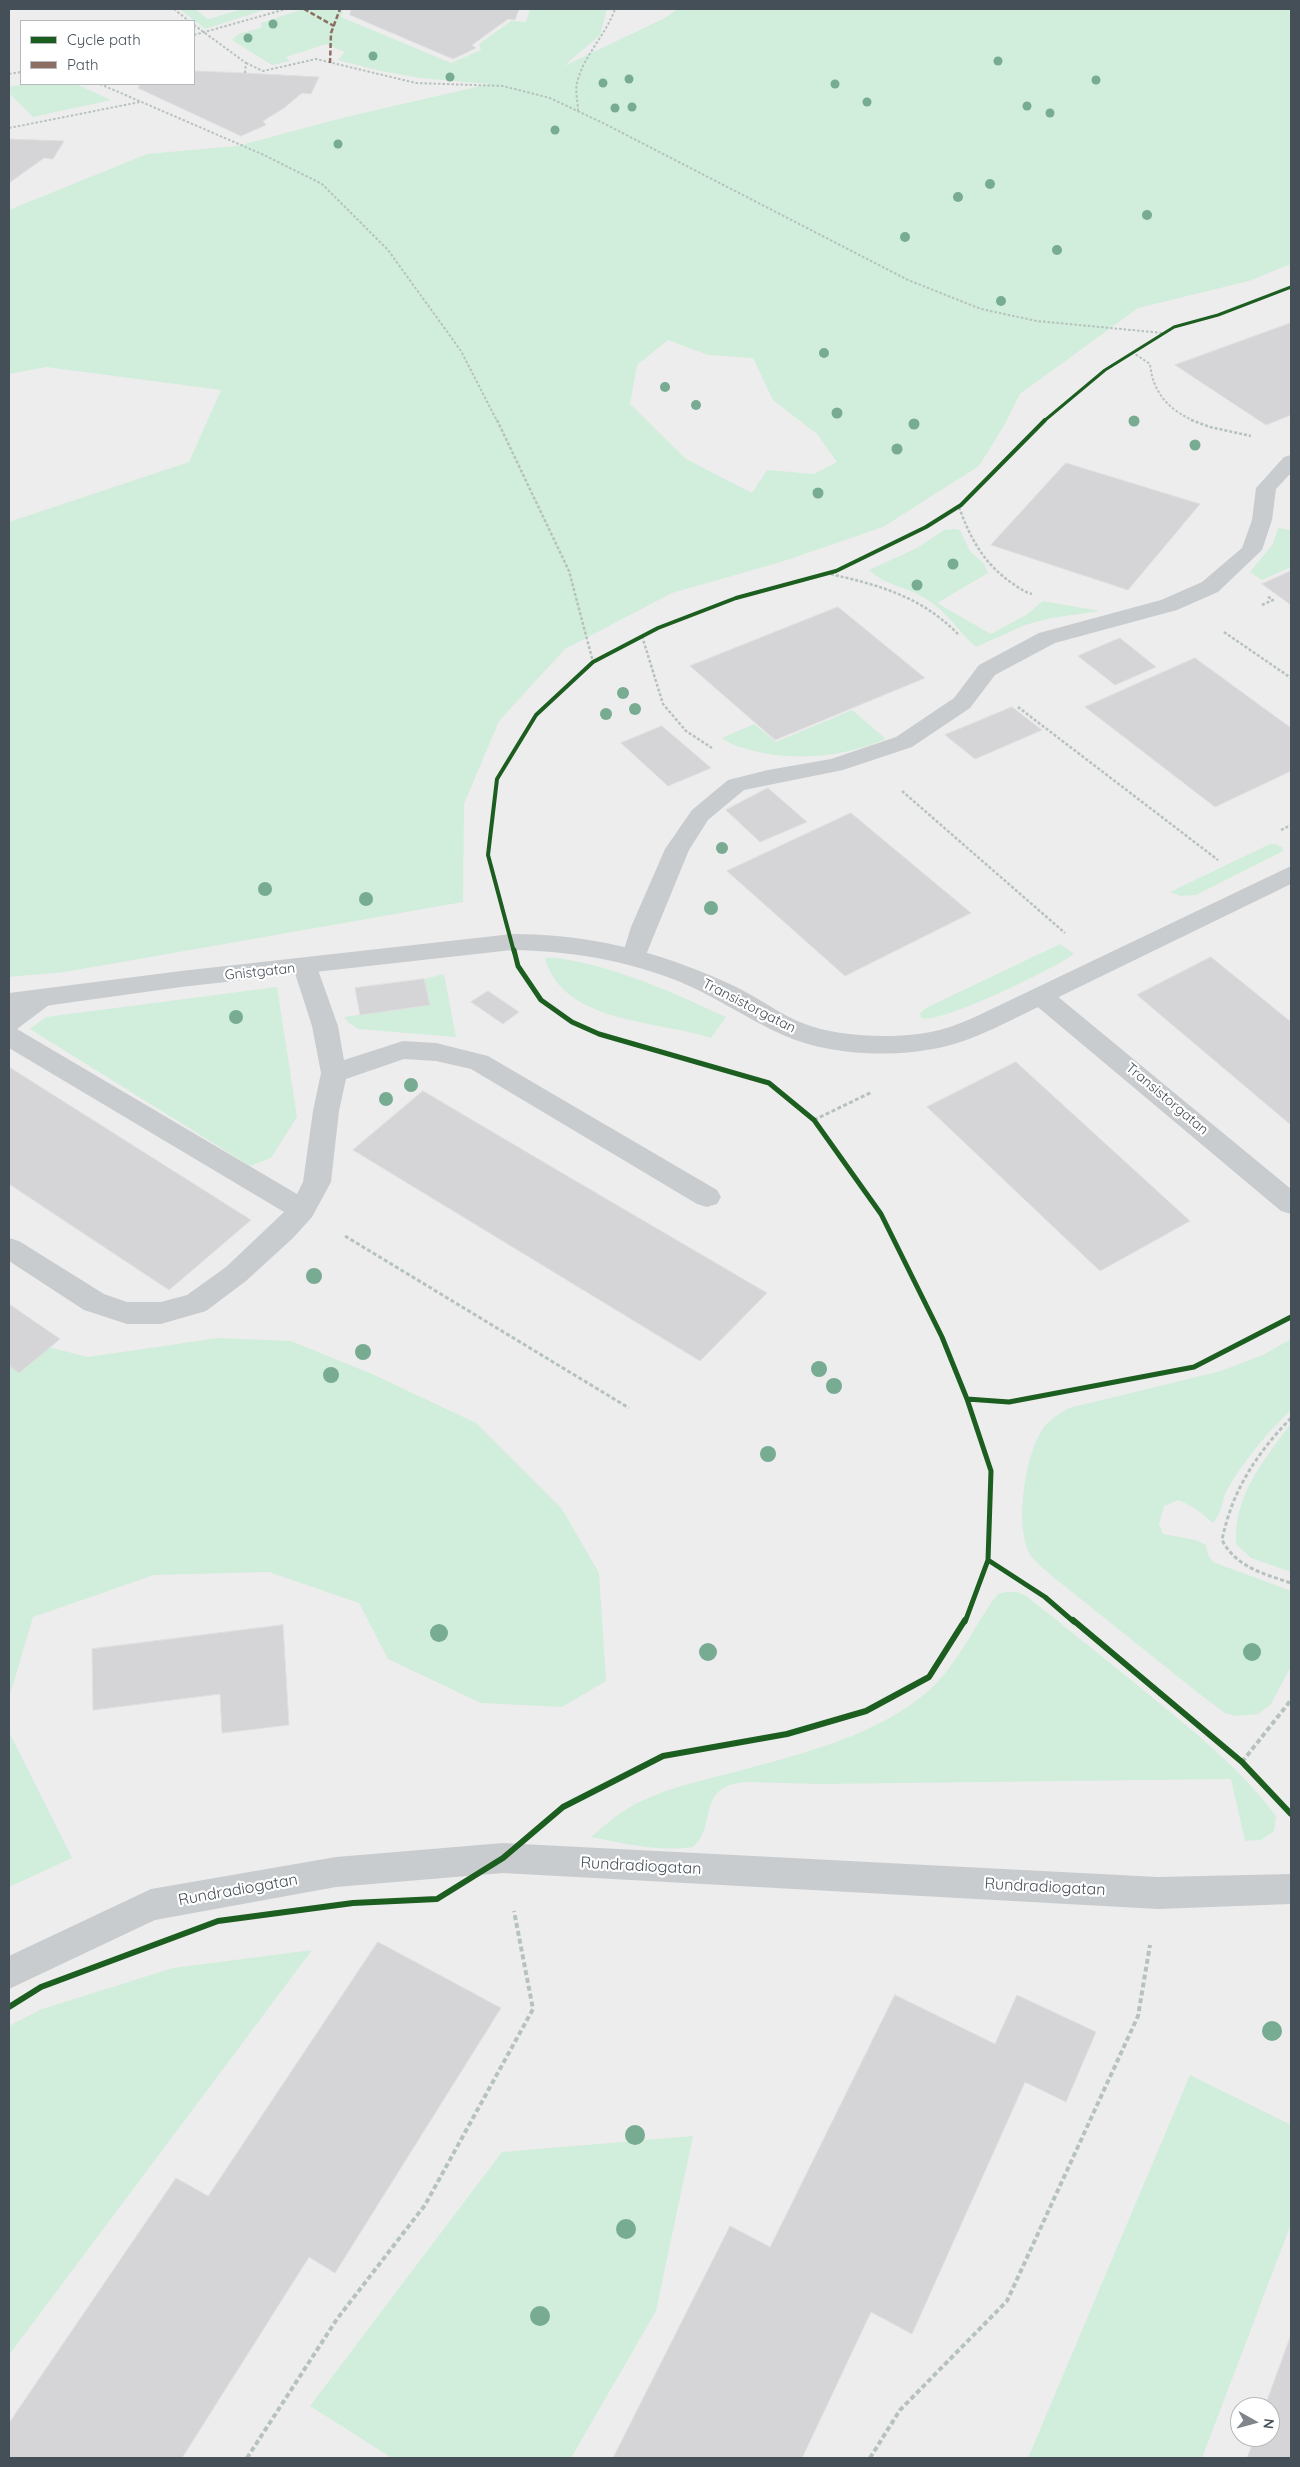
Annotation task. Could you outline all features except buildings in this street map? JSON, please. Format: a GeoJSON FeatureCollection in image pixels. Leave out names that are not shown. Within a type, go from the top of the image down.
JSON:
{"type":"FeatureCollection","features":[{"type":"Feature","properties":{"kind":"street"},"geometry":{"type":"LineString","coordinates":[[634,956],[643,927],[677,849],[700,815],[736,785],[768,777],[835,766],[904,742],[962,703],[987,670],[1047,638],[1169,606],[1210,587],[1252,550],[1262,520],[1266,488],[1291,461]]}},
{"type":"Feature","properties":{"kind":"street","name":"Transistorgatan"},"geometry":{"type":"LineString","coordinates":[[512,942],[546,941],[591,946],[634,956],[711,985],[796,1030],[839,1040],[880,1044],[914,1043],[945,1038],[984,1023],[1291,874]]}},
{"type":"Feature","properties":{"kind":"street","name":"Gnistgatan"},"geometry":{"type":"LineString","coordinates":[[9,1002],[181,979],[305,967],[512,942]]}},
{"type":"Feature","properties":{"kind":"street"},"geometry":{"type":"LineString","coordinates":[[9,1248],[94,1302],[127,1312],[161,1313],[196,1303],[236,1274],[283,1231],[302,1210],[318,1182],[326,1111],[334,1073],[325,1026],[305,967]]}},
{"type":"Feature","properties":{"kind":"street","name":"Transistorgatan"},"geometry":{"type":"LineString","coordinates":[[1042,996],[1070,1017],[1291,1204]]}},
{"type":"Feature","properties":{"kind":"street"},"geometry":{"type":"LineString","coordinates":[[9,1023],[40,999]]}},
{"type":"Feature","properties":{"kind":"street"},"geometry":{"type":"LineString","coordinates":[[9,1036],[302,1210]]}},
{"type":"Feature","properties":{"kind":"street"},"geometry":{"type":"LineString","coordinates":[[334,1073],[403,1050],[436,1052],[479,1062],[707,1197]]}},
{"type":"Feature","properties":{"kind":"street","name":"Rundradiogatan"},"geometry":{"type":"LineString","coordinates":[[9,1973],[152,1905],[336,1872],[504,1858],[1158,1893],[1291,1889]]}},
{"type":"Feature","properties":{"kind":"path"},"geometry":{"type":"LineString","coordinates":[[174,9],[188,20]]}},
{"type":"Feature","properties":{"kind":"path"},"geometry":{"type":"LineString","coordinates":[[195,35],[286,9]]}},
{"type":"Feature","properties":{"kind":"path"},"geometry":{"type":"LineString","coordinates":[[578,112],[577,86],[586,61],[606,32],[615,9]]}},
{"type":"Feature","properties":{"kind":"path"},"geometry":{"type":"LineString","coordinates":[[195,26],[246,63],[263,71],[316,59],[416,82],[503,86],[550,98],[908,280],[980,309],[1037,321],[1163,332]]}},
{"type":"Feature","properties":{"kind":"path"},"geometry":{"type":"LineString","coordinates":[[195,30],[203,32]]}},
{"type":"Feature","properties":{"kind":"path"},"geometry":{"type":"LineString","coordinates":[[245,74],[246,63]]}},
{"type":"Feature","properties":{"kind":"path"},"geometry":{"type":"LineString","coordinates":[[102,85],[264,155],[322,184],[388,250],[461,351],[520,465],[569,572],[593,662]]}},
{"type":"Feature","properties":{"kind":"path"},"geometry":{"type":"LineString","coordinates":[[9,128],[142,102]]}},
{"type":"Feature","properties":{"kind":"path"},"geometry":{"type":"LineString","coordinates":[[1132,352],[1150,364],[1154,386],[1166,404],[1191,420],[1252,436]]}},
{"type":"Feature","properties":{"kind":"path"},"geometry":{"type":"LineString","coordinates":[[959,507],[964,523],[978,548],[996,572],[1027,593],[1036,595]]}},
{"type":"Feature","properties":{"kind":"path"},"geometry":{"type":"LineString","coordinates":[[826,573],[876,584],[913,598],[944,618],[966,644],[982,677],[1034,721],[1218,860]]}},
{"type":"Feature","properties":{"kind":"path"},"geometry":{"type":"LineString","coordinates":[[1222,631],[1291,678]]}},
{"type":"Feature","properties":{"kind":"path"},"geometry":{"type":"LineString","coordinates":[[642,636],[663,704],[686,731],[724,755],[768,777]]}},
{"type":"Feature","properties":{"kind":"path"},"geometry":{"type":"LineString","coordinates":[[847,761],[890,780],[1065,933]]}},
{"type":"Feature","properties":{"kind":"path"},"geometry":{"type":"LineString","coordinates":[[1275,833],[1291,825]]}},
{"type":"Feature","properties":{"kind":"path"},"geometry":{"type":"LineString","coordinates":[[1210,864],[1226,856]]}},
{"type":"Feature","properties":{"kind":"path"},"geometry":{"type":"LineString","coordinates":[[1057,938],[1074,929]]}},
{"type":"Feature","properties":{"kind":"path"},"geometry":{"type":"LineString","coordinates":[[814,1120],[878,1089]]}},
{"type":"Feature","properties":{"kind":"path"},"geometry":{"type":"LineString","coordinates":[[302,1210],[629,1408]]}},
{"type":"Feature","properties":{"kind":"path"},"geometry":{"type":"LineString","coordinates":[[1291,1418],[1265,1445],[1238,1487],[1230,1505],[1222,1540],[1232,1556],[1242,1564],[1291,1583]]}},
{"type":"Feature","properties":{"kind":"path"},"geometry":{"type":"LineString","coordinates":[[1242,1762],[1291,1700]]}},
{"type":"Feature","properties":{"kind":"path"},"geometry":{"type":"LineString","coordinates":[[247,2458],[337,2319],[425,2205],[533,2009],[504,1858]]}},
{"type":"Feature","properties":{"kind":"path"},"geometry":{"type":"LineString","coordinates":[[870,2458],[900,2410],[1007,2301],[1138,2016],[1158,1893]]}},
{"type":"Feature","properties":{"kind":"green space"},"geometry":{"type":"Polygon","coordinates":[[[180,9],[195,9],[208,19],[243,9],[267,9],[205,29],[180,9]]]}},
{"type":"Feature","properties":{"kind":"green space"},"geometry":{"type":"Polygon","coordinates":[[[303,9],[344,9],[341,17],[451,63],[481,50],[479,44],[511,21],[526,22],[530,9],[607,9],[600,35],[564,66],[663,19],[678,9],[1291,9],[1291,264],[1249,281],[1138,308],[1020,394],[1005,424],[979,466],[883,527],[781,562],[672,593],[565,649],[499,721],[464,804],[463,902],[65,972],[9,977],[9,522],[189,462],[221,390],[46,367],[9,374],[9,210],[147,154],[237,146],[346,117],[489,84],[420,78],[381,71],[338,60],[345,52],[326,44],[286,57],[290,61],[272,65],[232,40],[238,34],[261,28],[261,23],[303,9]],[[668,340],[637,365],[630,404],[686,459],[752,493],[767,470],[814,474],[837,462],[817,434],[773,400],[753,358],[708,355],[668,340]]]}},
{"type":"Feature","properties":{"kind":"green space"},"geometry":{"type":"Polygon","coordinates":[[[20,85],[78,85],[111,100],[33,117],[9,93],[9,87],[20,85]]]}},
{"type":"Feature","properties":{"kind":"green space"},"geometry":{"type":"Polygon","coordinates":[[[1278,528],[1291,530],[1291,567],[1262,580],[1250,572],[1273,544],[1278,528]]]}},
{"type":"Feature","properties":{"kind":"green space"},"geometry":{"type":"Polygon","coordinates":[[[944,530],[960,530],[970,551],[984,564],[988,573],[937,603],[991,634],[1026,615],[1043,601],[1100,611],[1051,618],[1025,625],[976,647],[935,605],[913,592],[882,580],[869,570],[917,548],[944,530]]]}},
{"type":"Feature","properties":{"kind":"green space"},"geometry":{"type":"Polygon","coordinates":[[[852,710],[886,739],[836,754],[802,757],[767,754],[750,750],[732,744],[722,738],[754,724],[776,742],[852,710]]]}},
{"type":"Feature","properties":{"kind":"green space"},"geometry":{"type":"Polygon","coordinates":[[[1270,844],[1276,844],[1283,848],[1283,851],[1196,895],[1181,896],[1170,892],[1270,844]]]}},
{"type":"Feature","properties":{"kind":"green space"},"geometry":{"type":"Polygon","coordinates":[[[1060,944],[1074,954],[1045,971],[973,1005],[932,1018],[921,1018],[920,1013],[926,1008],[1060,944]]]}},
{"type":"Feature","properties":{"kind":"green space"},"geometry":{"type":"Polygon","coordinates":[[[545,958],[566,959],[636,978],[726,1017],[711,1038],[614,1016],[591,1008],[571,996],[555,980],[545,958]]]}},
{"type":"Feature","properties":{"kind":"green space"},"geometry":{"type":"Polygon","coordinates":[[[444,974],[456,1037],[358,1029],[344,1017],[430,1005],[424,979],[444,974]]]}},
{"type":"Feature","properties":{"kind":"green space"},"geometry":{"type":"Polygon","coordinates":[[[277,987],[297,1117],[271,1158],[250,1166],[30,1029],[46,1017],[277,987]]]}},
{"type":"Feature","properties":{"kind":"green space"},"geometry":{"type":"Polygon","coordinates":[[[9,1337],[88,1357],[218,1338],[291,1341],[372,1374],[476,1423],[562,1509],[599,1573],[606,1681],[562,1707],[481,1703],[388,1659],[359,1603],[269,1572],[154,1575],[33,1617],[9,1698],[9,1337]]]}},
{"type":"Feature","properties":{"kind":"green space"},"geometry":{"type":"Polygon","coordinates":[[[1291,1339],[1291,1410],[1249,1456],[1228,1488],[1216,1519],[1213,1523],[1195,1508],[1179,1500],[1164,1506],[1159,1524],[1163,1534],[1196,1540],[1206,1545],[1208,1555],[1213,1562],[1291,1591],[1291,1666],[1271,1704],[1258,1714],[1236,1716],[1225,1713],[1197,1692],[1036,1562],[1026,1545],[1023,1529],[1022,1512],[1026,1474],[1036,1442],[1044,1426],[1069,1408],[1221,1371],[1263,1355],[1291,1339]]]}},
{"type":"Feature","properties":{"kind":"green space"},"geometry":{"type":"Polygon","coordinates":[[[1291,1423],[1291,1572],[1251,1558],[1236,1544],[1240,1509],[1245,1494],[1261,1465],[1291,1423]]]}},
{"type":"Feature","properties":{"kind":"green space"},"geometry":{"type":"Polygon","coordinates":[[[1017,1592],[1026,1596],[1206,1743],[1236,1770],[1276,1816],[1274,1831],[1261,1840],[1245,1841],[1231,1779],[821,1784],[744,1782],[729,1785],[719,1791],[713,1799],[701,1837],[693,1847],[655,1848],[591,1837],[625,1810],[651,1797],[819,1748],[862,1731],[903,1710],[921,1697],[942,1676],[960,1653],[991,1603],[998,1594],[1017,1592]]]}},
{"type":"Feature","properties":{"kind":"green space"},"geometry":{"type":"Polygon","coordinates":[[[9,1732],[72,1858],[9,1887],[9,1732]]]}},
{"type":"Feature","properties":{"kind":"green space"},"geometry":{"type":"Polygon","coordinates":[[[312,1950],[9,2355],[9,2026],[42,2009],[173,1968],[312,1950]]]}},
{"type":"Feature","properties":{"kind":"green space"},"geometry":{"type":"Polygon","coordinates":[[[1190,2075],[1291,2125],[1291,2224],[1202,2458],[1028,2458],[1190,2075]]]}},
{"type":"Feature","properties":{"kind":"green space"},"geometry":{"type":"Polygon","coordinates":[[[693,2136],[656,2311],[571,2458],[392,2458],[310,2406],[502,2152],[693,2136]]]}},
{"type":"Feature","properties":{"kind":"marked path"},"geometry":{"type":"LineString","coordinates":[[304,9],[334,26]]}},
{"type":"Feature","properties":{"kind":"marked path"},"geometry":{"type":"LineString","coordinates":[[330,63],[331,33],[340,9]]}},
{"type":"Feature","properties":{"kind":"cycle path"},"geometry":{"type":"LineString","coordinates":[[9,2007],[41,1987],[218,1921],[353,1903],[437,1899],[503,1858],[563,1807],[663,1756],[787,1734],[866,1711],[929,1677],[963,1627],[988,1560],[991,1471],[967,1399],[942,1337],[881,1214],[814,1120],[769,1083],[599,1034],[572,1022],[541,1000],[518,966],[488,855],[497,779],[536,715],[593,662],[658,628],[736,598],[836,571],[926,527],[961,505],[1054,411],[1105,370],[1174,327],[1218,315],[1291,287]]}},
{"type":"Feature","properties":{"kind":"cycle path"},"geometry":{"type":"LineString","coordinates":[[967,1399],[1009,1402],[1194,1367],[1291,1317]]}},
{"type":"Feature","properties":{"kind":"cycle path"},"geometry":{"type":"LineString","coordinates":[[988,1560],[1045,1597],[1242,1762],[1291,1814]]}}]}
